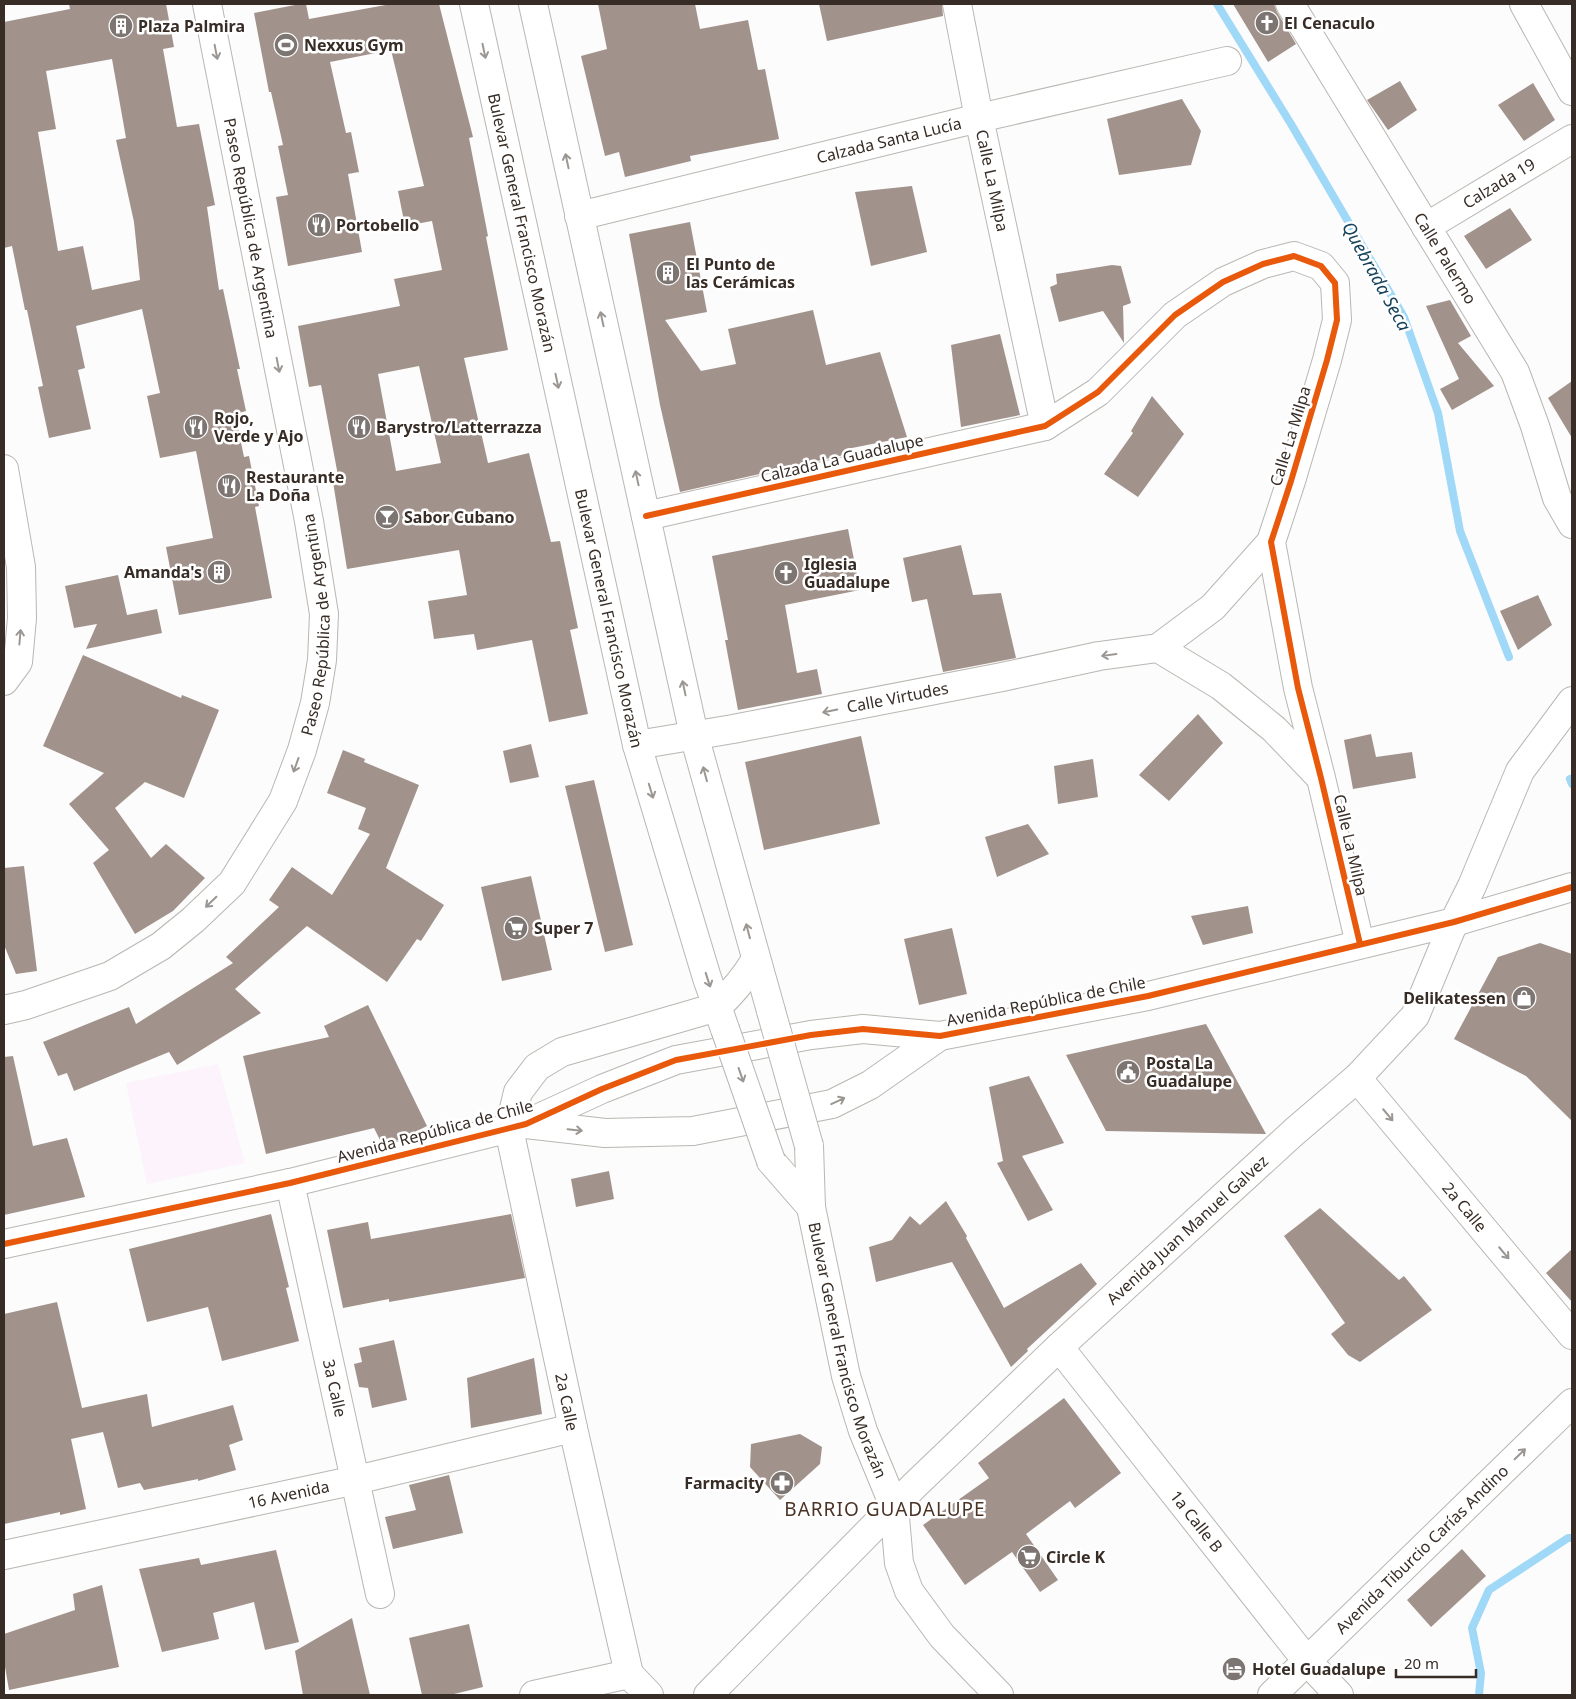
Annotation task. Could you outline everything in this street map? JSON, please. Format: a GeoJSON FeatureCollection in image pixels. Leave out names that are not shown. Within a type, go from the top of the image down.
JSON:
{"type":"FeatureCollection","features":[{"type":"Feature","properties":{"kind":"street","name":"Paseo República de Argentina"},"geometry":{"type":"LineString","coordinates":[[4,1010],[26,1005],[110,976],[161,946],[193,920],[232,882],[283,801],[302,750],[315,703],[322,660],[324,614],[309,520],[207,4]]}},
{"type":"Feature","properties":{"kind":"street","name":"Bulevar General Francisco Morazán"},"geometry":{"type":"LineString","coordinates":[[474,4],[637,745],[721,1018],[771,1161],[811,1207]]}},
{"type":"Feature","properties":{"kind":"street","name":"Bulevar General Francisco Morazán"},"geometry":{"type":"LineString","coordinates":[[533,4],[694,735],[809,1146],[811,1207],[853,1402],[862,1430],[894,1506],[899,1563],[909,1591],[942,1636],[998,1695]]}},
{"type":"Feature","properties":{"kind":"street","name":"Calle La Milpa"},"geometry":{"type":"LineString","coordinates":[[957,4],[979,118],[1045,426],[1098,392],[1175,315],[1223,282],[1263,264],[1294,256],[1321,266],[1335,283],[1337,320],[1327,360],[1291,481],[1270,542],[1298,688],[1360,944]]}},
{"type":"Feature","properties":{"kind":"street","name":"Calle Palermo"},"geometry":{"type":"LineString","coordinates":[[1290,4],[1516,372],[1558,498],[1572,524]]}},
{"type":"Feature","properties":{"kind":"street"},"geometry":{"type":"LineString","coordinates":[[1524,4],[1572,91]]}},
{"type":"Feature","properties":{"kind":"street","name":"Calzada Santa Lucía"},"geometry":{"type":"LineString","coordinates":[[579,216],[979,118],[1227,61]]}},
{"type":"Feature","properties":{"kind":"street","name":"Calzada 19"},"geometry":{"type":"LineString","coordinates":[[1426,227],[1572,139]]}},
{"type":"Feature","properties":{"kind":"street","name":"Calzada La Guadalupe"},"geometry":{"type":"LineString","coordinates":[[646,516],[1045,426]]}},
{"type":"Feature","properties":{"kind":"street"},"geometry":{"type":"LineString","coordinates":[[4,469],[20,568],[22,618],[18,662],[4,681]]}},
{"type":"Feature","properties":{"kind":"street","name":"Calle Virtudes"},"geometry":{"type":"LineString","coordinates":[[637,745],[733,730],[1099,656],[1158,648],[1214,607],[1270,542]]}},
{"type":"Feature","properties":{"kind":"street"},"geometry":{"type":"LineString","coordinates":[[1158,648],[1222,686],[1274,729],[1321,778]]}},
{"type":"Feature","properties":{"kind":"street","name":"Avenida Juan Manuel Galvez"},"geometry":{"type":"LineString","coordinates":[[708,1695],[894,1506],[1059,1347],[1286,1139],[1357,1078],[1415,1016],[1520,771],[1572,701]]}},
{"type":"Feature","properties":{"kind":"street","name":"Avenida República de Chile"},"geometry":{"type":"LineString","coordinates":[[4,1244],[290,1183],[518,1127],[602,1089],[676,1060],[811,1035],[862,1029],[940,1036],[1148,996],[1454,922],[1572,887]]}},
{"type":"Feature","properties":{"kind":"street"},"geometry":{"type":"LineString","coordinates":[[518,1127],[518,1092],[537,1067],[562,1052],[721,1018],[732,993],[756,959]]}},
{"type":"Feature","properties":{"kind":"street","name":"Avenida República de Chile"},"geometry":{"type":"LineString","coordinates":[[518,1127],[605,1133],[692,1131],[832,1104],[870,1085],[940,1036]]}},
{"type":"Feature","properties":{"kind":"street","name":"2a Calle"},"geometry":{"type":"LineString","coordinates":[[1357,1078],[1572,1336]]}},
{"type":"Feature","properties":{"kind":"street","name":"2a Calle"},"geometry":{"type":"LineString","coordinates":[[518,1127],[573,1428],[629,1674]]}},
{"type":"Feature","properties":{"kind":"street","name":"3a Calle"},"geometry":{"type":"LineString","coordinates":[[290,1183],[380,1594]]}},
{"type":"Feature","properties":{"kind":"street","name":"1a Calle B"},"geometry":{"type":"LineString","coordinates":[[1059,1347],[1307,1661],[1338,1695]]}},
{"type":"Feature","properties":{"kind":"street","name":"Avenida Tiburcio Carías Andino"},"geometry":{"type":"LineString","coordinates":[[1272,1695],[1572,1403]]}},
{"type":"Feature","properties":{"kind":"street","name":"16 Avenida"},"geometry":{"type":"LineString","coordinates":[[4,1555],[356,1480],[573,1428]]}},
{"type":"Feature","properties":{"kind":"street"},"geometry":{"type":"LineString","coordinates":[[534,1695],[629,1674],[649,1695]]}},
{"type":"Feature","properties":{"kind":"shaded area"},"geometry":{"type":"Polygon","coordinates":[[[218,1064],[245,1163],[147,1184],[126,1083],[218,1064]]]}},
{"type":"Feature","properties":{"kind":"building"},"geometry":{"type":"Polygon","coordinates":[[[69,4],[166,4],[174,47],[163,49],[177,127],[199,124],[215,205],[207,207],[219,290],[223,289],[240,369],[237,369],[246,411],[235,414],[244,457],[249,456],[259,506],[255,507],[272,598],[179,615],[166,547],[213,538],[196,451],[160,458],[147,396],[160,393],[142,309],[76,326],[85,368],[78,370],[91,429],[49,438],[38,387],[43,386],[12,246],[4,248],[4,22],[70,9],[69,4]],[[112,59],[46,71],[56,129],[38,132],[58,251],[83,246],[92,290],[140,280],[134,222],[116,140],[126,138],[112,59]]]}},
{"type":"Feature","properties":{"kind":"building"},"geometry":{"type":"Polygon","coordinates":[[[306,4],[309,19],[391,4],[439,4],[473,137],[469,138],[508,350],[464,358],[488,463],[529,453],[551,542],[560,541],[578,628],[570,630],[588,714],[549,722],[532,640],[477,650],[474,634],[434,639],[428,601],[467,595],[459,550],[347,569],[333,482],[339,481],[321,385],[309,387],[298,326],[400,306],[394,279],[442,270],[432,221],[405,226],[398,191],[424,186],[391,50],[330,62],[346,133],[351,132],[359,172],[348,174],[362,252],[288,266],[276,197],[288,195],[278,146],[283,145],[271,92],[269,92],[254,13],[306,4]],[[419,366],[378,374],[396,471],[441,463],[419,366]]]}},
{"type":"Feature","properties":{"kind":"building"},"geometry":{"type":"Polygon","coordinates":[[[598,4],[695,4],[700,29],[748,20],[758,70],[765,69],[779,139],[690,156],[691,161],[625,177],[619,152],[605,156],[581,56],[607,49],[598,4]]]}},
{"type":"Feature","properties":{"kind":"building"},"geometry":{"type":"Polygon","coordinates":[[[819,4],[942,4],[943,16],[827,41],[819,4]]]}},
{"type":"Feature","properties":{"kind":"building","name":"El Cenaculo"},"geometry":{"type":"Polygon","coordinates":[[[1233,4],[1274,4],[1296,44],[1268,62],[1233,4]]]}},
{"type":"Feature","properties":{"kind":"building"},"geometry":{"type":"Polygon","coordinates":[[[1400,81],[1417,110],[1388,130],[1367,100],[1400,81]]]}},
{"type":"Feature","properties":{"kind":"building"},"geometry":{"type":"Polygon","coordinates":[[[1533,83],[1555,120],[1524,141],[1498,105],[1533,83]]]}},
{"type":"Feature","properties":{"kind":"building"},"geometry":{"type":"Polygon","coordinates":[[[1182,99],[1201,131],[1191,165],[1119,175],[1107,119],[1182,99]]]}},
{"type":"Feature","properties":{"kind":"building"},"geometry":{"type":"Polygon","coordinates":[[[912,186],[927,252],[871,266],[855,192],[912,186]]]}},
{"type":"Feature","properties":{"kind":"building"},"geometry":{"type":"Polygon","coordinates":[[[1510,208],[1532,240],[1486,269],[1464,236],[1510,208]]]}},
{"type":"Feature","properties":{"kind":"building"},"geometry":{"type":"Polygon","coordinates":[[[690,222],[707,312],[665,320],[701,371],[736,364],[728,329],[813,310],[826,365],[880,352],[907,437],[847,449],[848,454],[680,492],[660,405],[629,234],[690,222]]]}},
{"type":"Feature","properties":{"kind":"building"},"geometry":{"type":"Polygon","coordinates":[[[1112,265],[1121,266],[1131,303],[1123,306],[1124,343],[1103,311],[1059,322],[1050,287],[1057,284],[1056,274],[1112,265]]]}},
{"type":"Feature","properties":{"kind":"building"},"geometry":{"type":"Polygon","coordinates":[[[1450,300],[1471,336],[1458,343],[1494,386],[1452,410],[1440,389],[1459,379],[1426,306],[1450,300]]]}},
{"type":"Feature","properties":{"kind":"building"},"geometry":{"type":"Polygon","coordinates":[[[1000,334],[1020,415],[961,427],[951,345],[1000,334]]]}},
{"type":"Feature","properties":{"kind":"building"},"geometry":{"type":"Polygon","coordinates":[[[1572,381],[1572,438],[1548,398],[1572,381]]]}},
{"type":"Feature","properties":{"kind":"building"},"geometry":{"type":"Polygon","coordinates":[[[1152,396],[1184,434],[1138,497],[1104,474],[1133,433],[1131,431],[1152,396]]]}},
{"type":"Feature","properties":{"kind":"building"},"geometry":{"type":"Polygon","coordinates":[[[848,529],[860,590],[785,605],[797,673],[817,669],[822,694],[738,710],[725,640],[728,640],[712,556],[848,529]]]}},
{"type":"Feature","properties":{"kind":"building"},"geometry":{"type":"Polygon","coordinates":[[[961,545],[973,595],[1001,593],[1016,658],[943,672],[927,599],[912,602],[903,558],[961,545]]]}},
{"type":"Feature","properties":{"kind":"building"},"geometry":{"type":"Polygon","coordinates":[[[118,575],[127,615],[157,609],[162,633],[86,649],[97,624],[74,628],[65,586],[118,575]]]}},
{"type":"Feature","properties":{"kind":"building"},"geometry":{"type":"Polygon","coordinates":[[[1538,595],[1552,625],[1518,650],[1500,611],[1538,595]]]}},
{"type":"Feature","properties":{"kind":"building"},"geometry":{"type":"Polygon","coordinates":[[[83,655],[181,698],[182,695],[219,710],[184,798],[145,782],[115,808],[151,858],[166,844],[205,878],[173,911],[135,934],[93,863],[109,850],[69,804],[104,773],[43,746],[83,655]]]}},
{"type":"Feature","properties":{"kind":"building"},"geometry":{"type":"Polygon","coordinates":[[[1198,714],[1223,743],[1169,801],[1139,775],[1198,714]]]}},
{"type":"Feature","properties":{"kind":"building"},"geometry":{"type":"Polygon","coordinates":[[[1371,734],[1376,757],[1412,752],[1416,778],[1353,789],[1344,740],[1371,734]]]}},
{"type":"Feature","properties":{"kind":"building"},"geometry":{"type":"Polygon","coordinates":[[[861,736],[880,824],[764,850],[745,762],[861,736]]]}},
{"type":"Feature","properties":{"kind":"building"},"geometry":{"type":"Polygon","coordinates":[[[531,744],[539,777],[510,783],[503,751],[531,744]]]}},
{"type":"Feature","properties":{"kind":"building"},"geometry":{"type":"Polygon","coordinates":[[[343,750],[365,759],[364,762],[419,785],[386,868],[444,905],[421,941],[417,939],[387,982],[307,926],[235,989],[261,1013],[177,1065],[169,1052],[74,1091],[67,1073],[58,1076],[43,1042],[129,1007],[136,1024],[233,963],[226,957],[279,907],[269,900],[292,867],[332,895],[370,834],[358,829],[366,808],[327,793],[343,750]]]}},
{"type":"Feature","properties":{"kind":"building"},"geometry":{"type":"Polygon","coordinates":[[[1093,759],[1098,797],[1058,804],[1054,766],[1093,759]]]}},
{"type":"Feature","properties":{"kind":"building"},"geometry":{"type":"Polygon","coordinates":[[[594,780],[633,945],[605,952],[565,786],[594,780]]]}},
{"type":"Feature","properties":{"kind":"building"},"geometry":{"type":"Polygon","coordinates":[[[1028,824],[1049,854],[997,877],[985,837],[1028,824]]]}},
{"type":"Feature","properties":{"kind":"building"},"geometry":{"type":"Polygon","coordinates":[[[24,866],[37,971],[16,974],[4,945],[4,868],[24,866]]]}},
{"type":"Feature","properties":{"kind":"building","name":"Super 7"},"geometry":{"type":"Polygon","coordinates":[[[531,876],[552,970],[502,981],[481,887],[531,876]]]}},
{"type":"Feature","properties":{"kind":"building"},"geometry":{"type":"Polygon","coordinates":[[[1248,906],[1253,933],[1203,945],[1191,916],[1248,906]]]}},
{"type":"Feature","properties":{"kind":"building"},"geometry":{"type":"Polygon","coordinates":[[[952,928],[967,994],[919,1005],[904,939],[952,928]]]}},
{"type":"Feature","properties":{"kind":"building","name":"Delikatessen"},"geometry":{"type":"Polygon","coordinates":[[[1540,943],[1572,954],[1572,1121],[1526,1076],[1454,1039],[1498,957],[1540,943]]]}},
{"type":"Feature","properties":{"kind":"building"},"geometry":{"type":"Polygon","coordinates":[[[368,1005],[427,1126],[399,1140],[382,1144],[374,1128],[266,1154],[243,1056],[329,1037],[324,1026],[368,1005]]]}},
{"type":"Feature","properties":{"kind":"building"},"geometry":{"type":"Polygon","coordinates":[[[1206,1024],[1266,1134],[1106,1131],[1066,1055],[1206,1024]]]}},
{"type":"Feature","properties":{"kind":"building"},"geometry":{"type":"Polygon","coordinates":[[[13,1056],[33,1146],[67,1138],[85,1197],[4,1215],[4,1057],[13,1056]]]}},
{"type":"Feature","properties":{"kind":"building"},"geometry":{"type":"Polygon","coordinates":[[[1029,1076],[1064,1143],[1022,1156],[1053,1210],[1028,1221],[997,1163],[1003,1161],[989,1087],[1029,1076]]]}},
{"type":"Feature","properties":{"kind":"building"},"geometry":{"type":"Polygon","coordinates":[[[609,1171],[614,1199],[576,1207],[571,1179],[609,1171]]]}},
{"type":"Feature","properties":{"kind":"building"},"geometry":{"type":"Polygon","coordinates":[[[946,1201],[967,1236],[966,1238],[1004,1308],[1081,1263],[1097,1284],[1027,1349],[1028,1351],[1011,1367],[952,1262],[876,1282],[869,1247],[892,1240],[910,1216],[920,1225],[946,1201]]]}},
{"type":"Feature","properties":{"kind":"building"},"geometry":{"type":"Polygon","coordinates":[[[1320,1208],[1399,1280],[1404,1276],[1432,1310],[1360,1362],[1348,1355],[1331,1334],[1345,1323],[1284,1236],[1320,1208]]]}},
{"type":"Feature","properties":{"kind":"building"},"geometry":{"type":"Polygon","coordinates":[[[271,1214],[289,1287],[286,1288],[299,1341],[222,1361],[208,1307],[147,1322],[129,1249],[271,1214]]]}},
{"type":"Feature","properties":{"kind":"building"},"geometry":{"type":"Polygon","coordinates":[[[511,1214],[525,1278],[389,1302],[389,1299],[343,1308],[327,1230],[368,1222],[371,1239],[511,1214]]]}},
{"type":"Feature","properties":{"kind":"building"},"geometry":{"type":"Polygon","coordinates":[[[1572,1249],[1572,1302],[1546,1273],[1572,1249]]]}},
{"type":"Feature","properties":{"kind":"building"},"geometry":{"type":"Polygon","coordinates":[[[57,1302],[82,1408],[147,1394],[152,1427],[233,1405],[243,1440],[229,1445],[236,1470],[198,1481],[198,1479],[144,1490],[140,1483],[118,1488],[103,1432],[71,1439],[86,1509],[60,1515],[60,1512],[4,1524],[4,1314],[57,1302]]]}},
{"type":"Feature","properties":{"kind":"building"},"geometry":{"type":"Polygon","coordinates":[[[394,1340],[407,1400],[372,1408],[368,1388],[359,1387],[354,1364],[362,1362],[359,1348],[394,1340]]]}},
{"type":"Feature","properties":{"kind":"building"},"geometry":{"type":"Polygon","coordinates":[[[534,1358],[542,1414],[471,1428],[467,1378],[534,1358]]]}},
{"type":"Feature","properties":{"kind":"building"},"geometry":{"type":"Polygon","coordinates":[[[1064,1398],[1121,1473],[1075,1508],[1070,1501],[1026,1534],[1058,1580],[1040,1592],[1012,1552],[965,1585],[923,1525],[989,1478],[978,1463],[1064,1398]]]}},
{"type":"Feature","properties":{"kind":"building","name":"Farmacity"},"geometry":{"type":"Polygon","coordinates":[[[800,1434],[822,1447],[820,1464],[780,1500],[750,1467],[751,1444],[800,1434]]]}},
{"type":"Feature","properties":{"kind":"building"},"geometry":{"type":"Polygon","coordinates":[[[449,1475],[463,1533],[393,1549],[385,1517],[416,1510],[409,1485],[449,1475]]]}},
{"type":"Feature","properties":{"kind":"building"},"geometry":{"type":"Polygon","coordinates":[[[1462,1549],[1486,1576],[1431,1627],[1407,1600],[1462,1549]]]}},
{"type":"Feature","properties":{"kind":"building"},"geometry":{"type":"Polygon","coordinates":[[[276,1550],[299,1642],[265,1650],[254,1602],[213,1613],[219,1639],[162,1652],[139,1569],[199,1558],[201,1565],[276,1550]]]}},
{"type":"Feature","properties":{"kind":"building"},"geometry":{"type":"Polygon","coordinates":[[[102,1585],[119,1667],[9,1690],[4,1661],[4,1634],[75,1610],[73,1594],[102,1585]]]}},
{"type":"Feature","properties":{"kind":"building"},"geometry":{"type":"Polygon","coordinates":[[[352,1618],[370,1695],[303,1695],[295,1651],[352,1618]]]}},
{"type":"Feature","properties":{"kind":"building"},"geometry":{"type":"Polygon","coordinates":[[[469,1624],[483,1687],[450,1695],[422,1695],[409,1638],[469,1624]]]}},
{"type":"Feature","properties":{"kind":"waterway","name":"Quebrada Seca"},"geometry":{"type":"LineString","coordinates":[[1217,4],[1291,124],[1404,317],[1438,413],[1460,531],[1509,657]]}},
{"type":"Feature","properties":{"kind":"waterway","name":"Quebrada Seca"},"geometry":{"type":"LineString","coordinates":[[1570,779],[1572,784]]}},
{"type":"Feature","properties":{"kind":"waterway"},"geometry":{"type":"LineString","coordinates":[[1479,1695],[1481,1673],[1472,1628],[1489,1590],[1568,1538],[1572,1538]]}},
{"type":"Feature","properties":{"kind":"cycle path"},"geometry":{"type":"LineString","coordinates":[[646,516],[1045,426],[1098,392],[1175,315],[1223,282],[1263,264],[1294,256],[1321,266],[1335,283],[1337,320],[1327,360],[1271,542],[1298,688],[1360,944]]}},
{"type":"Feature","properties":{"kind":"cycle path"},"geometry":{"type":"LineString","coordinates":[[4,1244],[290,1183],[526,1124],[602,1089],[676,1060],[811,1035],[863,1029],[940,1036],[1148,996],[1454,922],[1572,887]]}},
{"type":"Feature","properties":{"kind":"place","name":"El Cenaculo"},"geometry":{"type":"Point","coordinates":[1267,23]}},
{"type":"Feature","properties":{"kind":"place","name":"Plaza Palmira"},"geometry":{"type":"Point","coordinates":[121,26]}},
{"type":"Feature","properties":{"kind":"place","name":"Nexxus Gym"},"geometry":{"type":"Point","coordinates":[286,45]}},
{"type":"Feature","properties":{"kind":"place","name":"Portobello"},"geometry":{"type":"Point","coordinates":[319,225]}},
{"type":"Feature","properties":{"kind":"place","name":"El Punto de las Cerámicas"},"geometry":{"type":"Point","coordinates":[668,273]}},
{"type":"Feature","properties":{"kind":"place","name":"Rojo, Verde y Ajo"},"geometry":{"type":"Point","coordinates":[196,427]}},
{"type":"Feature","properties":{"kind":"place","name":"Barystro/Latterrazza"},"geometry":{"type":"Point","coordinates":[359,427]}},
{"type":"Feature","properties":{"kind":"place","name":"Restaurante La Doña"},"geometry":{"type":"Point","coordinates":[229,486]}},
{"type":"Feature","properties":{"kind":"place","name":"Sabor Cubano"},"geometry":{"type":"Point","coordinates":[387,517]}},
{"type":"Feature","properties":{"kind":"place","name":"Amanda's"},"geometry":{"type":"Point","coordinates":[219,572]}},
{"type":"Feature","properties":{"kind":"place","name":"Iglesia Guadalupe"},"geometry":{"type":"Point","coordinates":[786,573]}},
{"type":"Feature","properties":{"kind":"place","name":"Super 7"},"geometry":{"type":"Point","coordinates":[516,928]}},
{"type":"Feature","properties":{"kind":"place","name":"Delikatessen"},"geometry":{"type":"Point","coordinates":[1524,998]}},
{"type":"Feature","properties":{"kind":"place","name":"Posta La Guadalupe"},"geometry":{"type":"Point","coordinates":[1128,1072]}},
{"type":"Feature","properties":{"kind":"place","name":"Farmacity"},"geometry":{"type":"Point","coordinates":[782,1483]}},
{"type":"Feature","properties":{"kind":"place","name":"Circle K"},"geometry":{"type":"Point","coordinates":[1029,1557]}},
{"type":"Feature","properties":{"kind":"place","name":"Hotel Guadalupe"},"geometry":{"type":"Point","coordinates":[1234,1669]}},
{"type":"Feature","properties":{"kind":"district","name":"BARRIO GUADALUPE"},"geometry":{"type":"Point","coordinates":[885,1509]}}]}
